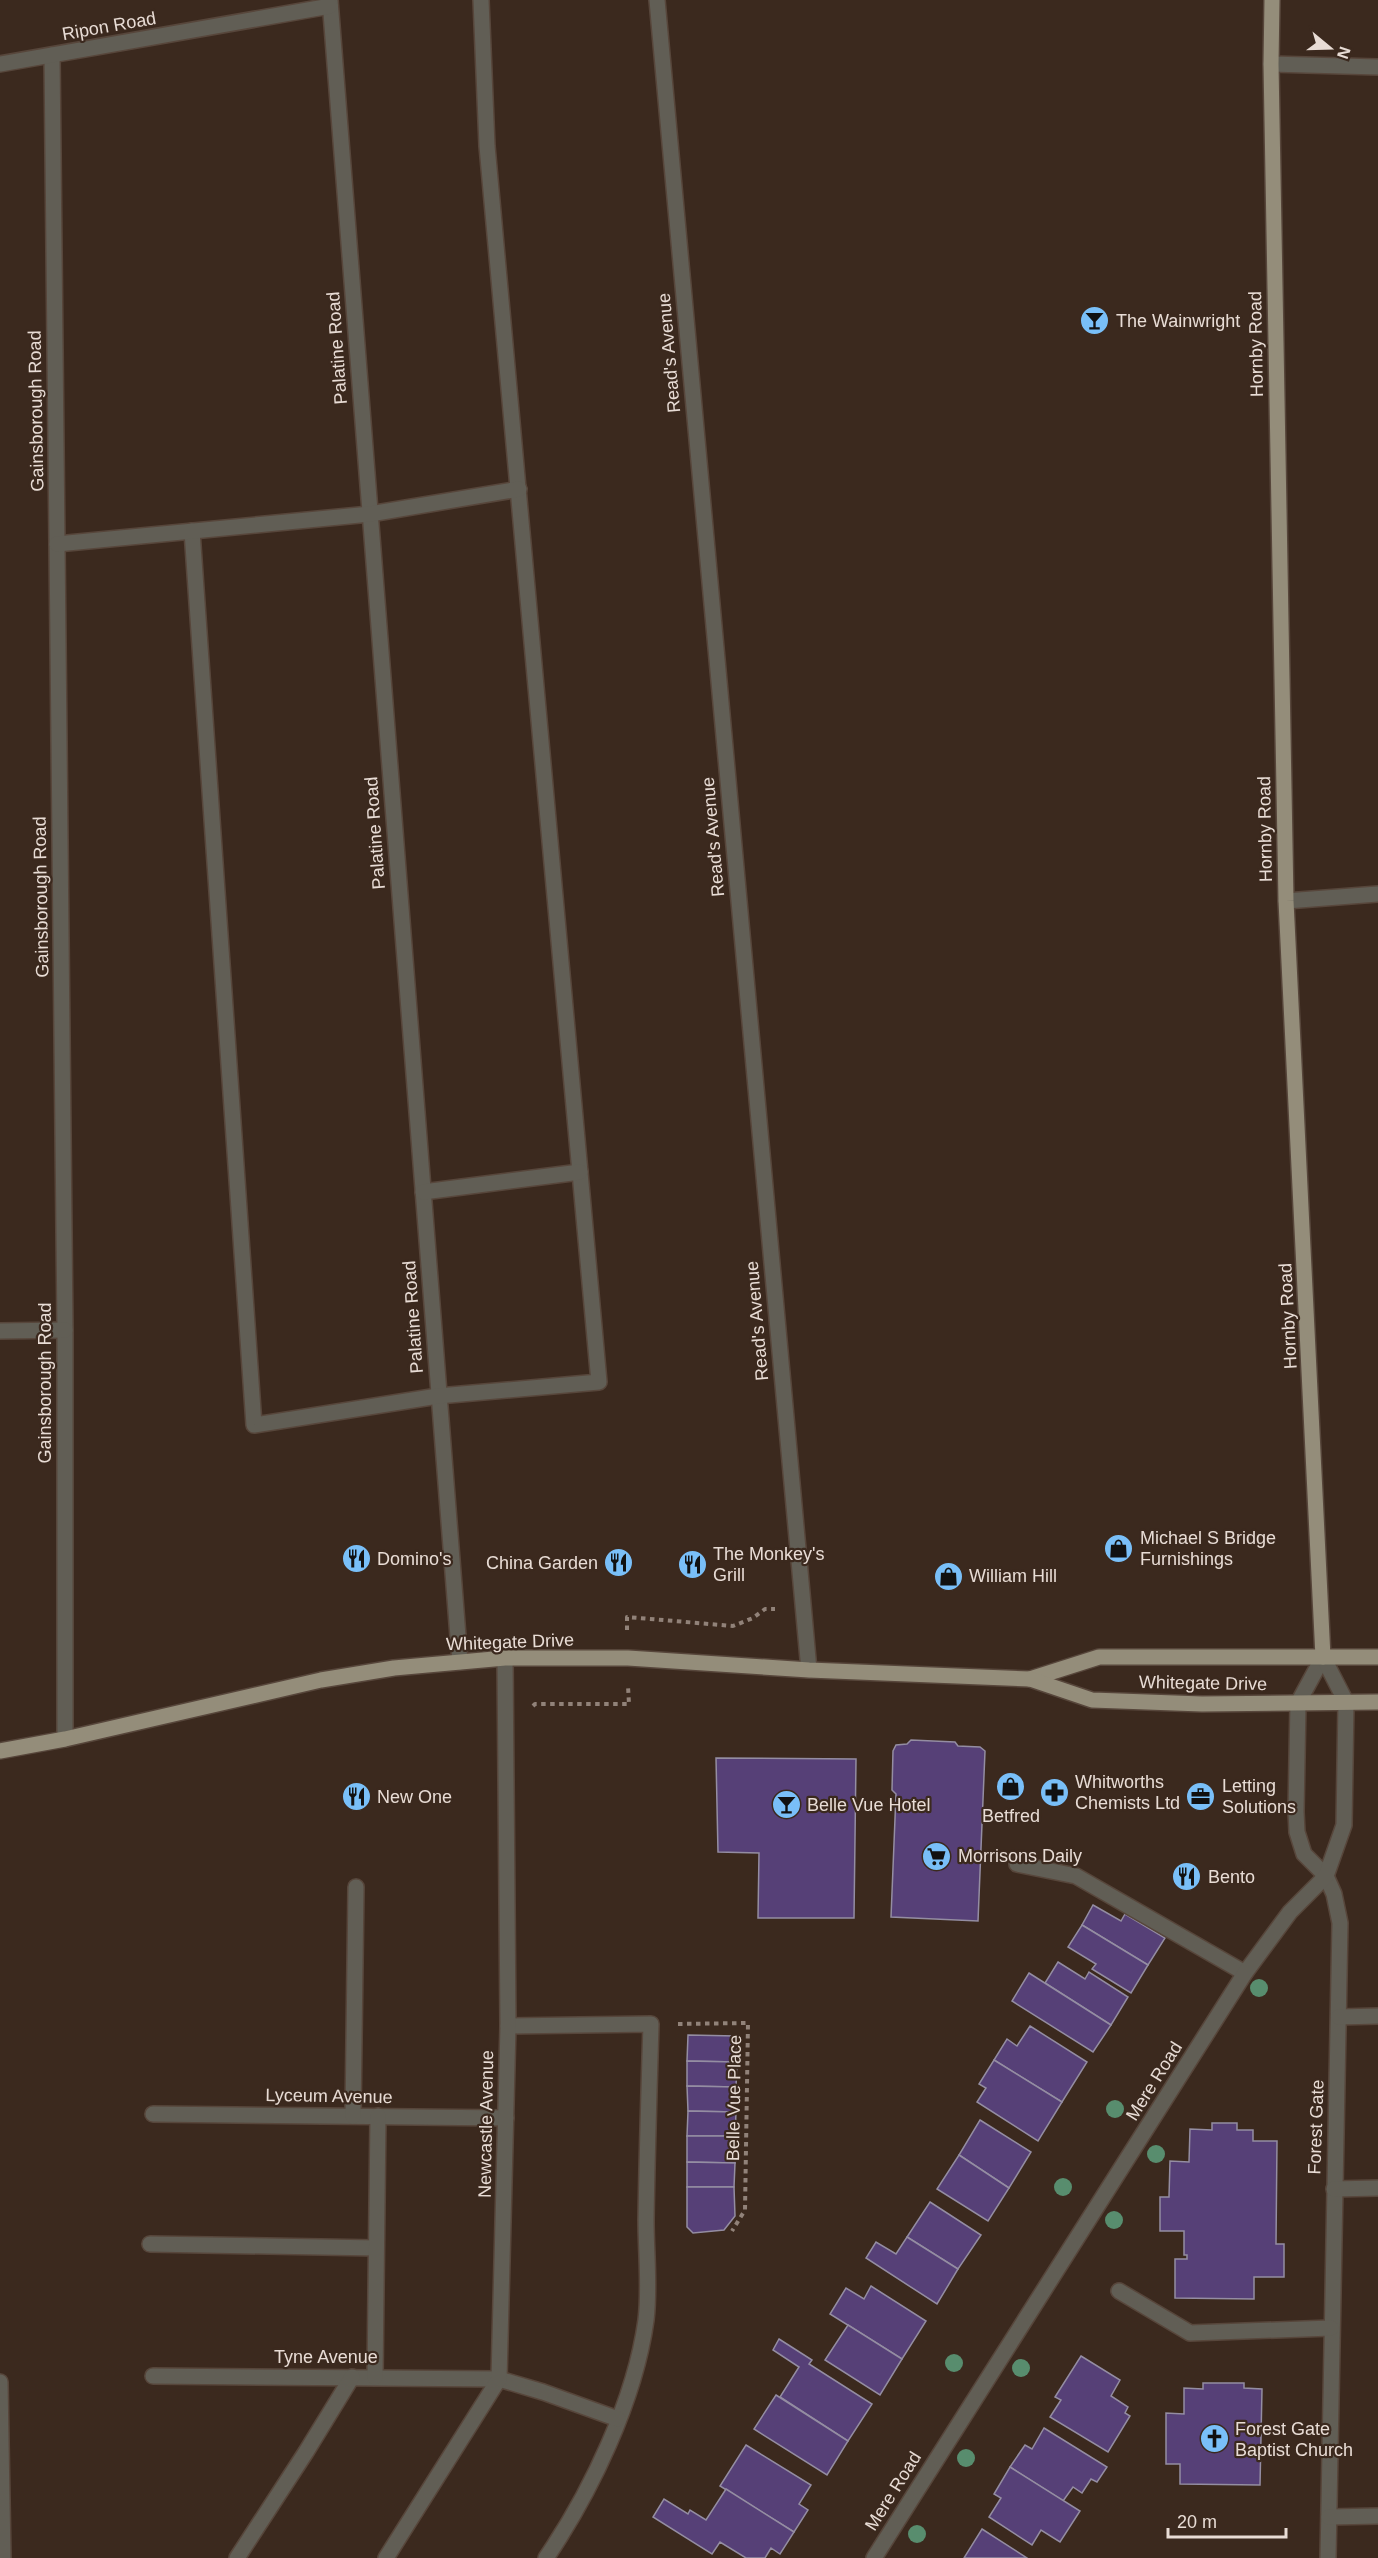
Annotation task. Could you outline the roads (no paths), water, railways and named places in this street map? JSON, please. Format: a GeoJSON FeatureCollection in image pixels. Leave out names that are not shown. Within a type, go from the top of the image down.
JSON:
{"type":"FeatureCollection","features":[{"type":"Feature","properties":{"kind":"main road","name":"Hornby Road"},"geometry":{"type":"LineString","coordinates":[[1272,0],[1271,64],[1286,902],[1323,1657]]}},
{"type":"Feature","properties":{"kind":"main road","name":"Whitegate Drive"},"geometry":{"type":"LineString","coordinates":[[1030,1679],[1099,1657],[1378,1657]]}},
{"type":"Feature","properties":{"kind":"main road","name":"Whitegate Drive"},"geometry":{"type":"LineString","coordinates":[[0,1751],[65,1739],[321,1680],[394,1668],[505,1659],[628,1658],[809,1670],[1030,1679],[1092,1700],[1202,1704],[1378,1702]]}},
{"type":"Feature","properties":{"kind":"street"},"geometry":{"type":"LineString","coordinates":[[192,531],[254,1425],[438,1396],[599,1382],[487,146],[481,0]]}},
{"type":"Feature","properties":{"kind":"street","name":"Read's Avenue"},"geometry":{"type":"LineString","coordinates":[[657,0],[809,1670]]}},
{"type":"Feature","properties":{"kind":"street","name":"Ripon Road"},"geometry":{"type":"LineString","coordinates":[[0,64],[330,3]]}},
{"type":"Feature","properties":{"kind":"street","name":"Palatine Road"},"geometry":{"type":"LineString","coordinates":[[330,3],[460,1662]]}},
{"type":"Feature","properties":{"kind":"street","name":"Gainsborough Road"},"geometry":{"type":"LineString","coordinates":[[52,55],[65,1330],[65,1739]]}},
{"type":"Feature","properties":{"kind":"street"},"geometry":{"type":"LineString","coordinates":[[1271,64],[1378,67]]}},
{"type":"Feature","properties":{"kind":"street"},"geometry":{"type":"LineString","coordinates":[[57,544],[370,514],[519,489]]}},
{"type":"Feature","properties":{"kind":"street"},"geometry":{"type":"LineString","coordinates":[[1286,902],[1378,894]]}},
{"type":"Feature","properties":{"kind":"street"},"geometry":{"type":"LineString","coordinates":[[423,1192],[580,1172]]}},
{"type":"Feature","properties":{"kind":"street"},"geometry":{"type":"LineString","coordinates":[[0,1331],[65,1330]]}},
{"type":"Feature","properties":{"kind":"street"},"geometry":{"type":"LineString","coordinates":[[1323,1657],[1346,1702],[1344,1825],[1326,1876],[1304,1854],[1297,1832],[1295,1785],[1298,1703],[1323,1657]]}},
{"type":"Feature","properties":{"kind":"street","name":"Newcastle Avenue"},"geometry":{"type":"LineString","coordinates":[[499,2379],[508,2026],[505,1659]]}},
{"type":"Feature","properties":{"kind":"street"},"geometry":{"type":"LineString","coordinates":[[1017,1864],[1076,1876],[1245,1973]]}},
{"type":"Feature","properties":{"kind":"street","name":"Mere Road"},"geometry":{"type":"LineString","coordinates":[[874,2558],[1245,1973],[1290,1912],[1326,1876]]}},
{"type":"Feature","properties":{"kind":"street","name":"Forest Gate"},"geometry":{"type":"LineString","coordinates":[[1326,1876],[1334,1894],[1340,1923],[1328,2558]]}},
{"type":"Feature","properties":{"kind":"street"},"geometry":{"type":"LineString","coordinates":[[353,2116],[356,1887]]}},
{"type":"Feature","properties":{"kind":"street"},"geometry":{"type":"LineString","coordinates":[[1339,2017],[1378,2016]]}},
{"type":"Feature","properties":{"kind":"street"},"geometry":{"type":"LineString","coordinates":[[508,2026],[651,2024],[646,2320],[632,2379],[618,2419],[597,2468],[563,2532],[546,2558]]}},
{"type":"Feature","properties":{"kind":"street","name":"Lyceum Avenue"},"geometry":{"type":"LineString","coordinates":[[153,2114],[506,2118]]}},
{"type":"Feature","properties":{"kind":"street"},"geometry":{"type":"LineString","coordinates":[[375,2377],[378,2116]]}},
{"type":"Feature","properties":{"kind":"street"},"geometry":{"type":"LineString","coordinates":[[1334,2189],[1378,2187]]}},
{"type":"Feature","properties":{"kind":"street"},"geometry":{"type":"LineString","coordinates":[[150,2244],[376,2248]]}},
{"type":"Feature","properties":{"kind":"street"},"geometry":{"type":"LineString","coordinates":[[1119,2291],[1190,2333],[1331,2328]]}},
{"type":"Feature","properties":{"kind":"street","name":"Tyne Avenue"},"geometry":{"type":"LineString","coordinates":[[153,2376],[499,2379],[618,2419]]}},
{"type":"Feature","properties":{"kind":"street"},"geometry":{"type":"LineString","coordinates":[[237,2558],[352,2377]]}},
{"type":"Feature","properties":{"kind":"street"},"geometry":{"type":"LineString","coordinates":[[386,2558],[499,2379]]}},
{"type":"Feature","properties":{"kind":"street"},"geometry":{"type":"LineString","coordinates":[[0,2382],[3,2558]]}},
{"type":"Feature","properties":{"kind":"street"},"geometry":{"type":"LineString","coordinates":[[1329,2517],[1378,2516]]}},
{"type":"Feature","properties":{"kind":"place","name":"The Wainwright"},"geometry":{"type":"Point","coordinates":[1095,321]}},
{"type":"Feature","properties":{"kind":"place","name":"Michael S Bridge Furnishings"},"geometry":{"type":"Point","coordinates":[1119,1548]}},
{"type":"Feature","properties":{"kind":"place","name":"Domino's"},"geometry":{"type":"Point","coordinates":[356,1559]}},
{"type":"Feature","properties":{"kind":"place","name":"China Garden"},"geometry":{"type":"Point","coordinates":[619,1563]}},
{"type":"Feature","properties":{"kind":"place","name":"The Monkey's Grill"},"geometry":{"type":"Point","coordinates":[692,1564]}},
{"type":"Feature","properties":{"kind":"place","name":"William Hill"},"geometry":{"type":"Point","coordinates":[948,1576]}},
{"type":"Feature","properties":{"kind":"place","name":"Betfred"},"geometry":{"type":"Point","coordinates":[1011,1787]}},
{"type":"Feature","properties":{"kind":"place","name":"Whitworths Chemists Ltd"},"geometry":{"type":"Point","coordinates":[1054,1792]}},
{"type":"Feature","properties":{"kind":"place","name":"Letting Solutions"},"geometry":{"type":"Point","coordinates":[1201,1796]}},
{"type":"Feature","properties":{"kind":"place","name":"New One"},"geometry":{"type":"Point","coordinates":[356,1797]}},
{"type":"Feature","properties":{"kind":"place","name":"Belle Vue Hotel"},"geometry":{"type":"Point","coordinates":[786,1805]}},
{"type":"Feature","properties":{"kind":"place","name":"Morrisons Daily"},"geometry":{"type":"Point","coordinates":[937,1856]}},
{"type":"Feature","properties":{"kind":"place","name":"Bento"},"geometry":{"type":"Point","coordinates":[1187,1877]}},
{"type":"Feature","properties":{"kind":"place","name":"Forest Gate Baptist Church"},"geometry":{"type":"Point","coordinates":[1214,2439]}}]}
